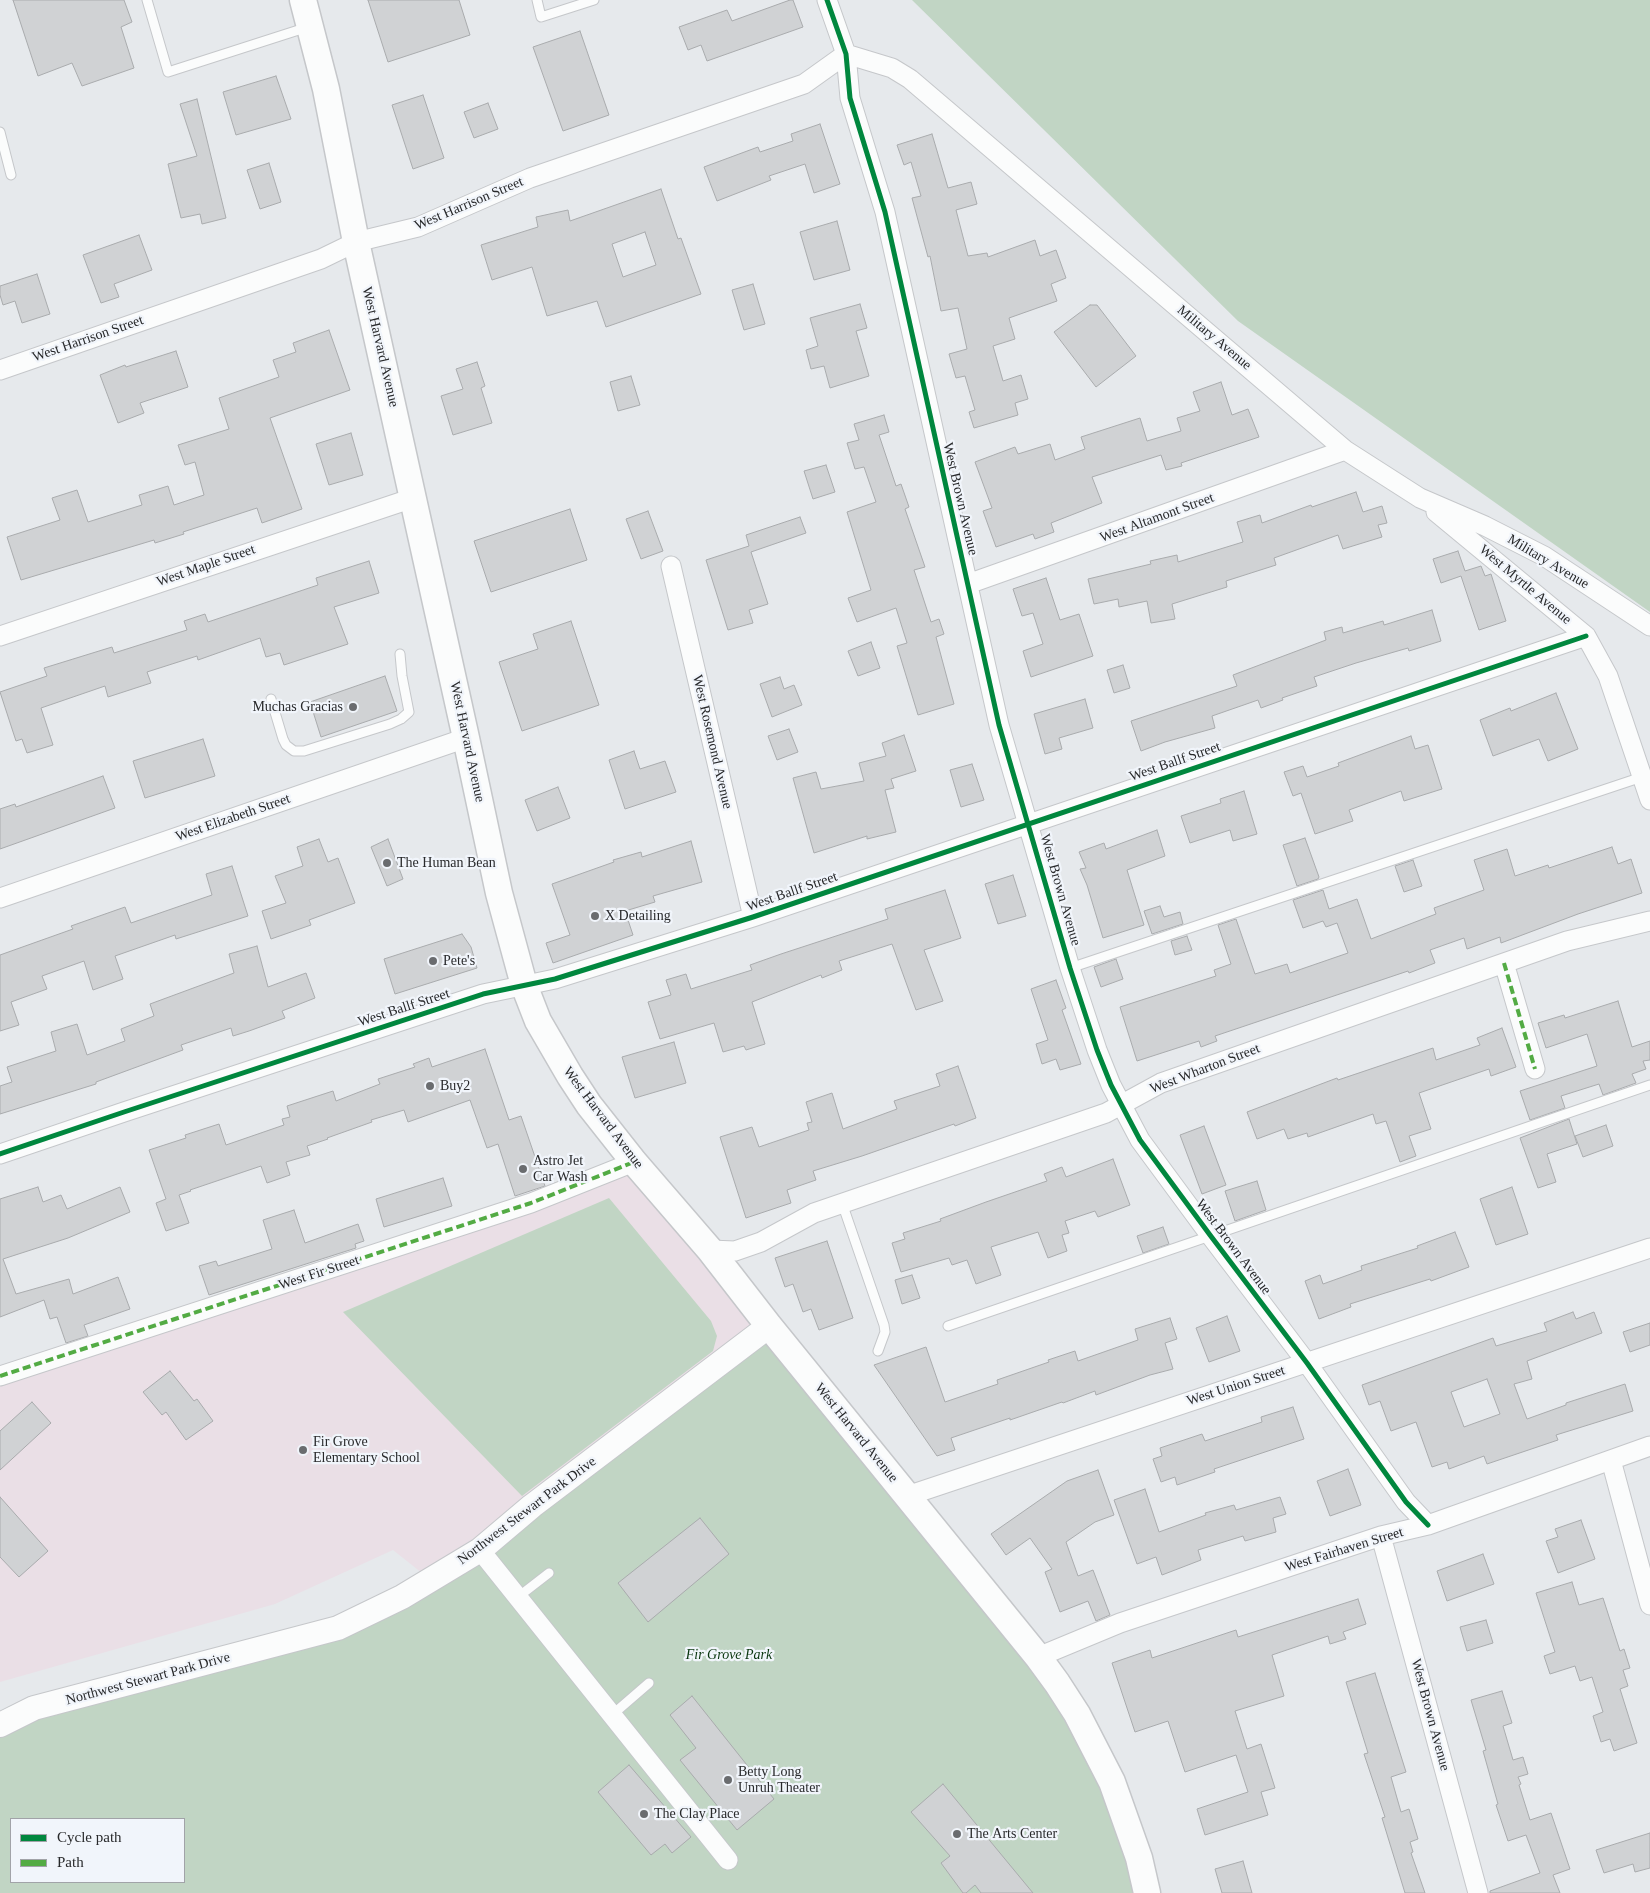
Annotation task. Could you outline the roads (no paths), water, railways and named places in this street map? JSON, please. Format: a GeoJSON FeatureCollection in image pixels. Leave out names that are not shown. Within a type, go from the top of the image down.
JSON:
{"type":"FeatureCollection","features":[{"type":"Feature","properties":{"kind":"main road","name":"West Harvard Avenue"},"geometry":{"type":"LineString","coordinates":[[303,0],[326,89],[356,242],[499,893],[524,985],[538,1021],[570,1076],[634,1162],[710,1250],[906,1496],[1038,1657],[1077,1714],[1112,1782],[1139,1858],[1146,1893]]}},
{"type":"Feature","properties":{"kind":"street"},"geometry":{"type":"LineString","coordinates":[[827,0],[846,54]]}},
{"type":"Feature","properties":{"kind":"street","name":"West Harrison Street"},"geometry":{"type":"LineString","coordinates":[[0,370],[321,259],[356,242],[418,227],[530,178],[804,84],[846,54]]}},
{"type":"Feature","properties":{"kind":"street","name":"Military Avenue"},"geometry":{"type":"LineString","coordinates":[[846,54],[892,68],[910,79],[1345,450],[1420,498],[1515,540],[1544,556],[1650,626]]}},
{"type":"Feature","properties":{"kind":"street","name":"West Brown Avenue"},"geometry":{"type":"LineString","coordinates":[[846,54],[850,98],[885,212],[999,725],[1070,968],[1097,1050],[1111,1085],[1140,1140],[1210,1236],[1307,1363],[1406,1502],[1428,1525]]}},
{"type":"Feature","properties":{"kind":"street","name":"West Altamont Street"},"geometry":{"type":"LineString","coordinates":[[968,584],[1345,450]]}},
{"type":"Feature","properties":{"kind":"street","name":"West Maple Street"},"geometry":{"type":"LineString","coordinates":[[0,636],[413,498]]}},
{"type":"Feature","properties":{"kind":"street","name":"West Myrtle Avenue"},"geometry":{"type":"LineString","coordinates":[[1420,498],[1586,636],[1608,676],[1650,800]]}},
{"type":"Feature","properties":{"kind":"street","name":"West Rosemond Avenue"},"geometry":{"type":"LineString","coordinates":[[671,566],[753,917]]}},
{"type":"Feature","properties":{"kind":"street","name":"West Ballf Street"},"geometry":{"type":"LineString","coordinates":[[0,1154],[473,997],[555,978],[753,917],[1586,636]]}},
{"type":"Feature","properties":{"kind":"street","name":"West Elizabeth Street"},"geometry":{"type":"LineString","coordinates":[[0,898],[466,738]]}},
{"type":"Feature","properties":{"kind":"street","name":"West Wharton Street"},"geometry":{"type":"LineString","coordinates":[[710,1250],[735,1251],[761,1242],[814,1213],[1106,1113],[1161,1082],[1566,941],[1650,921]]}},
{"type":"Feature","properties":{"kind":"street"},"geometry":{"type":"LineString","coordinates":[[1504,963],[1535,1070]]}},
{"type":"Feature","properties":{"kind":"street","name":"West Fir Street"},"geometry":{"type":"LineString","coordinates":[[0,1376],[531,1203],[634,1162]]}},
{"type":"Feature","properties":{"kind":"street","name":"West Union Street"},"geometry":{"type":"LineString","coordinates":[[906,1496],[1650,1248]]}},
{"type":"Feature","properties":{"kind":"street","name":"Northwest Stewart Park Drive"},"geometry":{"type":"LineString","coordinates":[[0,1724],[34,1708],[338,1628],[402,1598],[480,1550],[532,1506],[769,1326]]}},
{"type":"Feature","properties":{"kind":"street","name":"West Fairhaven Street"},"geometry":{"type":"LineString","coordinates":[[1038,1657],[1120,1623],[1381,1536],[1428,1525],[1650,1446]]}},
{"type":"Feature","properties":{"kind":"street"},"geometry":{"type":"LineString","coordinates":[[1611,1460],[1650,1605]]}},
{"type":"Feature","properties":{"kind":"street","name":"West Brown Avenue"},"geometry":{"type":"LineString","coordinates":[[1381,1536],[1478,1893]]}},
{"type":"Feature","properties":{"kind":"street"},"geometry":{"type":"LineString","coordinates":[[480,1550],[728,1860]]}},
{"type":"Feature","properties":{"kind":"lane"},"geometry":{"type":"LineString","coordinates":[[147,0],[168,72],[309,26]]}},
{"type":"Feature","properties":{"kind":"lane"},"geometry":{"type":"LineString","coordinates":[[537,0],[541,16],[594,0]]}},
{"type":"Feature","properties":{"kind":"lane"},"geometry":{"type":"LineString","coordinates":[[0,132],[11,175]]}},
{"type":"Feature","properties":{"kind":"lane"},"geometry":{"type":"LineString","coordinates":[[271,699],[286,746],[294,751],[304,750],[390,724],[401,719],[409,712],[400,654]]}},
{"type":"Feature","properties":{"kind":"lane"},"geometry":{"type":"LineString","coordinates":[[1070,968],[1642,777]]}},
{"type":"Feature","properties":{"kind":"lane"},"geometry":{"type":"LineString","coordinates":[[948,1326],[1650,1085]]}},
{"type":"Feature","properties":{"kind":"lane"},"geometry":{"type":"LineString","coordinates":[[842,1203],[884,1325],[885,1332],[878,1351]]}},
{"type":"Feature","properties":{"kind":"lane"},"geometry":{"type":"LineString","coordinates":[[518,1597],[549,1572]]}},
{"type":"Feature","properties":{"kind":"lane"},"geometry":{"type":"LineString","coordinates":[[612,1715],[649,1683]]}},
{"type":"Feature","properties":{"kind":"place","name":"Muchas Gracias"},"geometry":{"type":"Point","coordinates":[353,707]}},
{"type":"Feature","properties":{"kind":"place","name":"The Human Bean"},"geometry":{"type":"Point","coordinates":[387,863]}},
{"type":"Feature","properties":{"kind":"place","name":"X Detailing"},"geometry":{"type":"Point","coordinates":[595,916]}},
{"type":"Feature","properties":{"kind":"place","name":"Pete's"},"geometry":{"type":"Point","coordinates":[433,961]}},
{"type":"Feature","properties":{"kind":"place","name":"Buy2"},"geometry":{"type":"Point","coordinates":[430,1086]}},
{"type":"Feature","properties":{"kind":"place","name":"Astro Jet Car Wash"},"geometry":{"type":"Point","coordinates":[523,1169]}},
{"type":"Feature","properties":{"kind":"place","name":"Fir Grove Elementary School"},"geometry":{"type":"Point","coordinates":[303,1450]}},
{"type":"Feature","properties":{"kind":"place","name":"Betty Long Unruh Theater"},"geometry":{"type":"Point","coordinates":[728,1780]}},
{"type":"Feature","properties":{"kind":"place","name":"The Clay Place"},"geometry":{"type":"Point","coordinates":[644,1814]}},
{"type":"Feature","properties":{"kind":"place","name":"The Arts Center"},"geometry":{"type":"Point","coordinates":[957,1834]}},
{"type":"Feature","properties":{"kind":"park label","name":"Fir Grove Park"},"geometry":{"type":"Point","coordinates":[729,1655]}}]}
